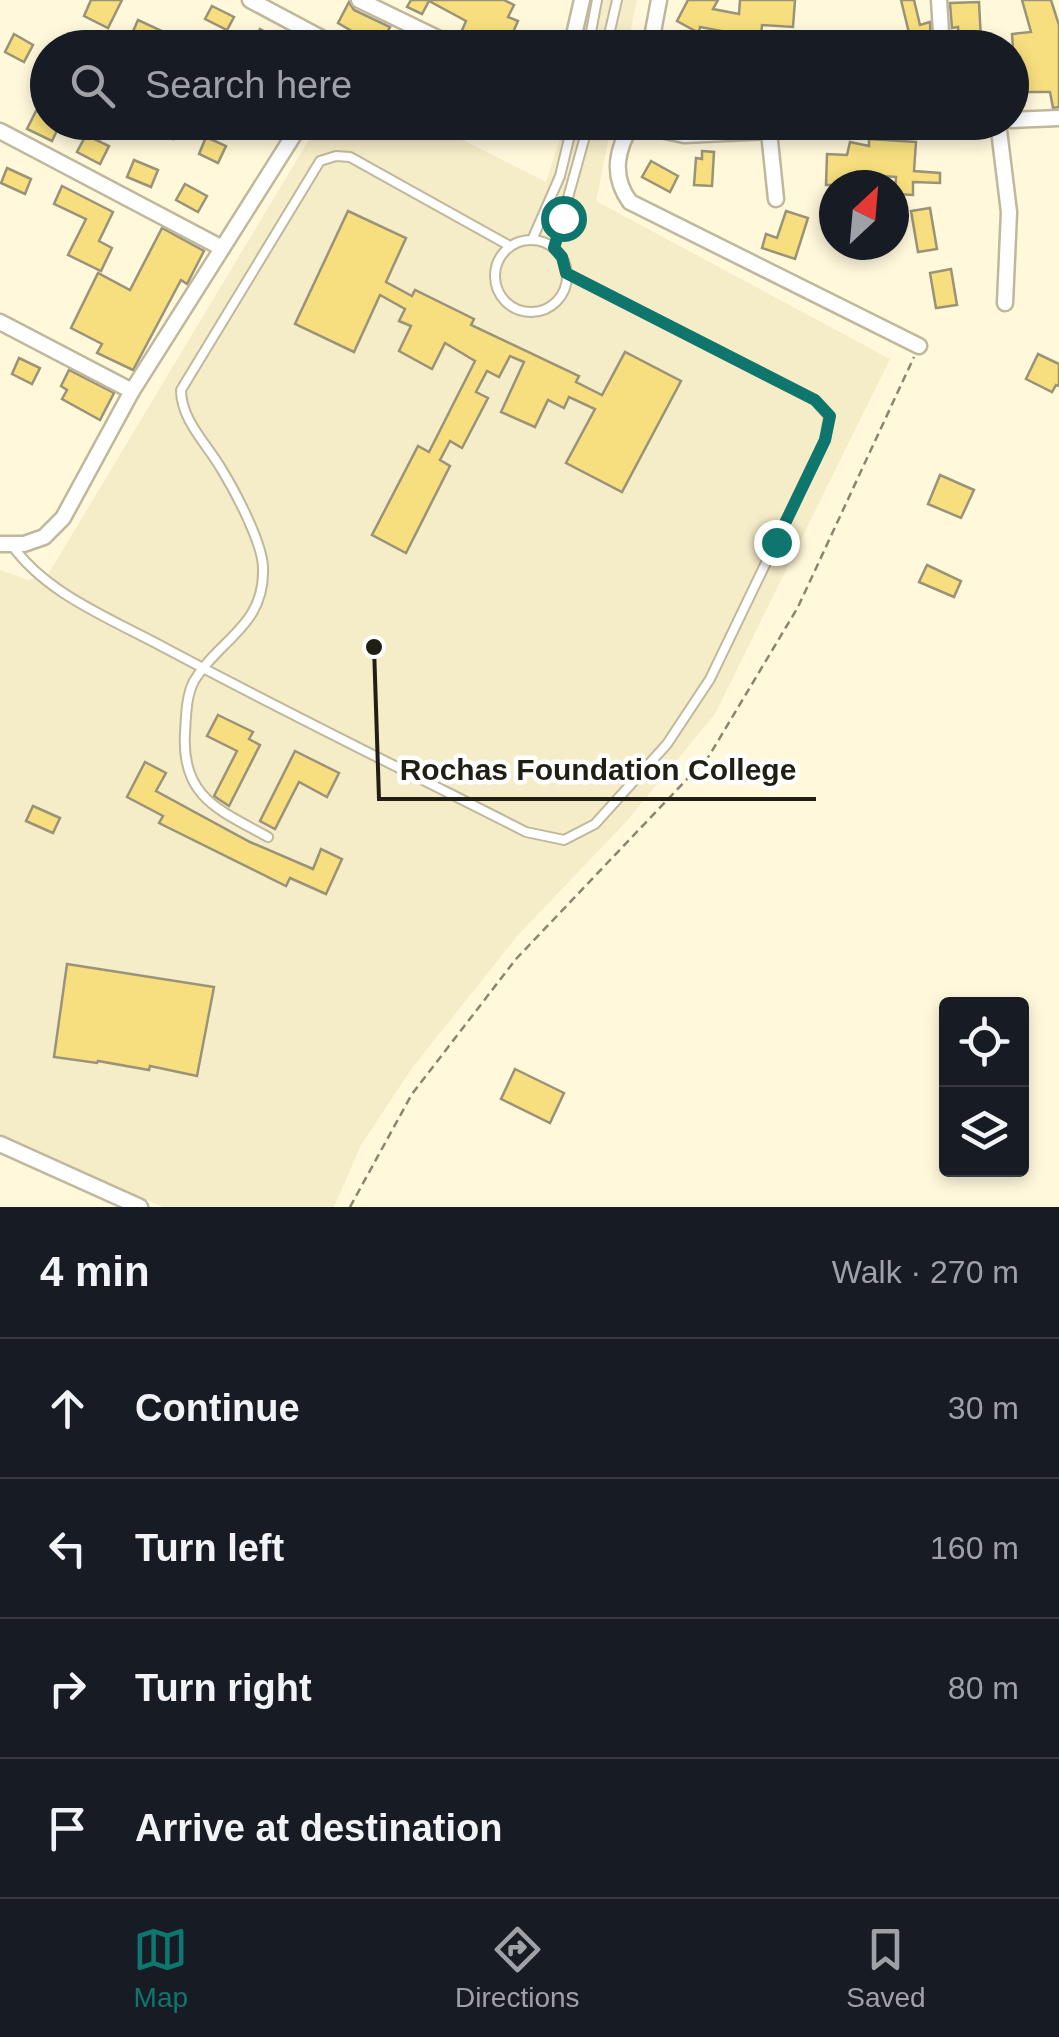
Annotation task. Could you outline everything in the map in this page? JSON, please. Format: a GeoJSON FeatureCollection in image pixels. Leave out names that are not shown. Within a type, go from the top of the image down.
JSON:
{"type":"FeatureCollection","features":[{"type":"Feature","properties":{"kind":"street"},"geometry":{"type":"LineString","coordinates":[[250,0],[306,30]]}},
{"type":"Feature","properties":{"kind":"street"},"geometry":{"type":"LineString","coordinates":[[359,0],[421,30]]}},
{"type":"Feature","properties":{"kind":"street"},"geometry":{"type":"LineString","coordinates":[[575,30],[582,0]]}},
{"type":"Feature","properties":{"kind":"street"},"geometry":{"type":"LineString","coordinates":[[653,30],[659,0]]}},
{"type":"Feature","properties":{"kind":"street"},"geometry":{"type":"LineString","coordinates":[[939,0],[941,30]]}},
{"type":"Feature","properties":{"kind":"street"},"geometry":{"type":"LineString","coordinates":[[1029,119],[1059,118]]}},
{"type":"Feature","properties":{"kind":"street"},"geometry":{"type":"LineString","coordinates":[[0,131],[222,248]]}},
{"type":"Feature","properties":{"kind":"street"},"geometry":{"type":"LineString","coordinates":[[5,544],[24,544],[56,528],[132,391],[291,140]]}},
{"type":"Feature","properties":{"kind":"street"},"geometry":{"type":"LineString","coordinates":[[621,140],[617,172],[620,189],[630,202],[918,346]]}},
{"type":"Feature","properties":{"kind":"street"},"geometry":{"type":"LineString","coordinates":[[770,140],[776,199]]}},
{"type":"Feature","properties":{"kind":"street"},"geometry":{"type":"LineString","coordinates":[[1000,140],[1009,212],[1005,302]]}},
{"type":"Feature","properties":{"kind":"street"},"geometry":{"type":"LineString","coordinates":[[0,322],[132,391]]}},
{"type":"Feature","properties":{"kind":"street"},"geometry":{"type":"LineString","coordinates":[[0,1144],[140,1207]]}},
{"type":"Feature","properties":{"kind":"lane"},"geometry":{"type":"LineString","coordinates":[[592,30],[598,0]]}},
{"type":"Feature","properties":{"kind":"lane"},"geometry":{"type":"LineString","coordinates":[[610,30],[617,0]]}},
{"type":"Feature","properties":{"kind":"lane"},"geometry":{"type":"LineString","coordinates":[[532,240],[560,176],[569,140]]}},
{"type":"Feature","properties":{"kind":"lane"},"geometry":{"type":"LineString","coordinates":[[554,248],[585,140]]}},
{"type":"Feature","properties":{"kind":"lane"},"geometry":{"type":"LineString","coordinates":[[268,837],[215,808],[188,777],[184,754],[186,708],[192,684],[250,620],[260,594],[264,565],[224,472],[181,407],[181,390],[320,162],[336,156],[350,157],[510,246]]}},
{"type":"Feature","properties":{"kind":"lane"},"geometry":{"type":"LineString","coordinates":[[532,240],[554,248],[562,257],[566,273],[564,290],[548,308],[525,311],[504,300],[495,278],[501,255],[510,246],[532,240]]}},
{"type":"Feature","properties":{"kind":"lane"},"geometry":{"type":"LineString","coordinates":[[5,544],[27,567],[66,594],[204,668],[526,832],[564,840],[595,824],[667,744],[710,679],[825,440],[830,416],[815,400],[566,273]]}},
{"type":"Feature","properties":{"kind":"path"},"geometry":{"type":"LineString","coordinates":[[350,1207],[412,1094],[516,959],[709,756],[798,608],[918,346]]}},
{"type":"Feature","properties":{"kind":"shaded area"},"geometry":{"type":"Polygon","coordinates":[[[591,0],[637,0],[631,30],[585,30],[591,0]]]}},
{"type":"Feature","properties":{"kind":"shaded area"},"geometry":{"type":"Polygon","coordinates":[[[309,140],[463,140],[546,182],[560,140],[609,140],[596,201],[890,359],[715,714],[625,823],[518,935],[412,1068],[361,1145],[334,1207],[163,1207],[0,1134],[0,570],[28,580],[49,573],[309,140]]]}},
{"type":"Feature","properties":{"kind":"building"},"geometry":{"type":"Polygon","coordinates":[[[91,0],[122,0],[108,28],[84,16],[91,0]]]}},
{"type":"Feature","properties":{"kind":"building"},"geometry":{"type":"Polygon","coordinates":[[[411,0],[504,0],[514,5],[508,17],[518,21],[514,30],[462,30],[466,21],[429,1],[422,14],[407,7],[411,0]]]}},
{"type":"Feature","properties":{"kind":"building"},"geometry":{"type":"Polygon","coordinates":[[[688,0],[718,0],[713,9],[739,14],[740,0],[795,0],[793,27],[694,30],[677,21],[688,0]]]}},
{"type":"Feature","properties":{"kind":"building"},"geometry":{"type":"Polygon","coordinates":[[[901,0],[914,0],[920,25],[930,22],[930,30],[908,30],[901,0]]]}},
{"type":"Feature","properties":{"kind":"building"},"geometry":{"type":"Polygon","coordinates":[[[1022,0],[1051,0],[1059,25],[1059,107],[1053,108],[1050,92],[1029,92],[1031,32],[1022,0]]]}},
{"type":"Feature","properties":{"kind":"building"},"geometry":{"type":"Polygon","coordinates":[[[349,2],[354,10],[390,27],[350,30],[338,23],[349,2]]]}},
{"type":"Feature","properties":{"kind":"building"},"geometry":{"type":"Polygon","coordinates":[[[979,2],[980,30],[952,28],[950,3],[979,2]]]}},
{"type":"Feature","properties":{"kind":"building"},"geometry":{"type":"Polygon","coordinates":[[[212,6],[234,17],[227,30],[205,19],[212,6]]]}},
{"type":"Feature","properties":{"kind":"building"},"geometry":{"type":"Polygon","coordinates":[[[138,20],[160,30],[134,30],[138,20]]]}},
{"type":"Feature","properties":{"kind":"building"},"geometry":{"type":"Polygon","coordinates":[[[14,34],[30,43],[24,62],[5,52],[14,34]]]}},
{"type":"Feature","properties":{"kind":"building"},"geometry":{"type":"Polygon","coordinates":[[[83,140],[109,146],[100,164],[77,152],[83,140]]]}},
{"type":"Feature","properties":{"kind":"building"},"geometry":{"type":"Polygon","coordinates":[[[205,140],[226,146],[218,163],[199,154],[205,140]]]}},
{"type":"Feature","properties":{"kind":"building"},"geometry":{"type":"Polygon","coordinates":[[[869,140],[916,142],[914,171],[940,173],[940,183],[913,182],[913,195],[909,195],[909,170],[826,170],[827,154],[847,155],[850,142],[869,146],[869,140]]]}},
{"type":"Feature","properties":{"kind":"building"},"geometry":{"type":"Polygon","coordinates":[[[702,151],[714,152],[712,186],[694,185],[696,158],[702,159],[702,151]]]}},
{"type":"Feature","properties":{"kind":"building"},"geometry":{"type":"Polygon","coordinates":[[[134,160],[158,170],[151,187],[127,177],[134,160]]]}},
{"type":"Feature","properties":{"kind":"building"},"geometry":{"type":"Polygon","coordinates":[[[651,161],[678,176],[670,192],[642,177],[651,161]]]}},
{"type":"Feature","properties":{"kind":"building"},"geometry":{"type":"Polygon","coordinates":[[[7,168],[31,179],[25,194],[1,183],[7,168]]]}},
{"type":"Feature","properties":{"kind":"building"},"geometry":{"type":"Polygon","coordinates":[[[185,184],[207,196],[198,212],[176,200],[185,184]]]}},
{"type":"Feature","properties":{"kind":"building"},"geometry":{"type":"Polygon","coordinates":[[[62,186],[113,212],[99,241],[112,248],[101,271],[68,255],[86,219],[54,204],[62,186]]]}},
{"type":"Feature","properties":{"kind":"building"},"geometry":{"type":"Polygon","coordinates":[[[930,208],[937,249],[918,252],[911,211],[930,208]]]}},
{"type":"Feature","properties":{"kind":"building"},"geometry":{"type":"Polygon","coordinates":[[[348,211],[406,238],[386,282],[412,296],[415,290],[474,319],[471,325],[579,376],[576,382],[602,395],[625,352],[681,381],[622,492],[566,463],[595,409],[569,397],[564,408],[548,400],[535,427],[501,412],[524,362],[510,356],[499,377],[487,371],[476,392],[488,398],[462,448],[450,441],[440,460],[450,466],[406,553],[372,535],[418,446],[429,452],[475,361],[445,343],[432,369],[399,351],[411,326],[399,321],[405,309],[380,295],[354,352],[295,324],[348,211]]]}},
{"type":"Feature","properties":{"kind":"building"},"geometry":{"type":"Polygon","coordinates":[[[786,211],[808,218],[795,259],[762,248],[766,234],[777,238],[786,211]]]}},
{"type":"Feature","properties":{"kind":"building"},"geometry":{"type":"Polygon","coordinates":[[[162,228],[204,251],[187,284],[181,280],[133,370],[97,353],[102,344],[71,328],[98,273],[130,290],[162,228]]]}},
{"type":"Feature","properties":{"kind":"building"},"geometry":{"type":"Polygon","coordinates":[[[951,269],[957,305],[936,308],[930,273],[951,269]]]}},
{"type":"Feature","properties":{"kind":"building"},"geometry":{"type":"Polygon","coordinates":[[[1038,354],[1059,364],[1059,386],[1052,392],[1026,379],[1038,354]]]}},
{"type":"Feature","properties":{"kind":"building"},"geometry":{"type":"Polygon","coordinates":[[[19,358],[40,368],[32,384],[12,374],[19,358]]]}},
{"type":"Feature","properties":{"kind":"building"},"geometry":{"type":"Polygon","coordinates":[[[69,370],[114,393],[100,420],[62,399],[67,390],[61,386],[69,370]]]}},
{"type":"Feature","properties":{"kind":"building"},"geometry":{"type":"Polygon","coordinates":[[[940,475],[974,490],[961,518],[928,504],[940,475]]]}},
{"type":"Feature","properties":{"kind":"building"},"geometry":{"type":"Polygon","coordinates":[[[927,565],[961,581],[954,597],[919,582],[927,565]]]}},
{"type":"Feature","properties":{"kind":"building"},"geometry":{"type":"Polygon","coordinates":[[[218,715],[253,732],[249,739],[260,745],[229,806],[214,796],[237,751],[207,736],[218,715]]]}},
{"type":"Feature","properties":{"kind":"building"},"geometry":{"type":"Polygon","coordinates":[[[295,751],[339,773],[327,797],[299,782],[275,829],[260,821],[295,751]]]}},
{"type":"Feature","properties":{"kind":"building"},"geometry":{"type":"Polygon","coordinates":[[[145,762],[166,773],[156,791],[250,842],[313,869],[321,849],[342,859],[326,894],[290,878],[286,886],[159,823],[163,816],[127,797],[145,762]]]}},
{"type":"Feature","properties":{"kind":"building"},"geometry":{"type":"Polygon","coordinates":[[[33,806],[60,818],[53,833],[26,821],[33,806]]]}},
{"type":"Feature","properties":{"kind":"building"},"geometry":{"type":"Polygon","coordinates":[[[67,964],[214,987],[197,1076],[150,1066],[149,1070],[54,1057],[67,964]]]}},
{"type":"Feature","properties":{"kind":"building"},"geometry":{"type":"Polygon","coordinates":[[[515,1069],[564,1093],[550,1123],[501,1099],[515,1069]]]}},
{"type":"Feature","properties":{"kind":"place","name":"Rochas Foundation College"},"geometry":{"type":"Point","coordinates":[374,647]}},
{"type":"Feature","properties":{"kind":"route"},"geometry":{"type":"LineString","coordinates":[[563,218],[554,248],[562,257],[566,273],[815,400],[830,416],[825,440],[776,542]]}}]}
